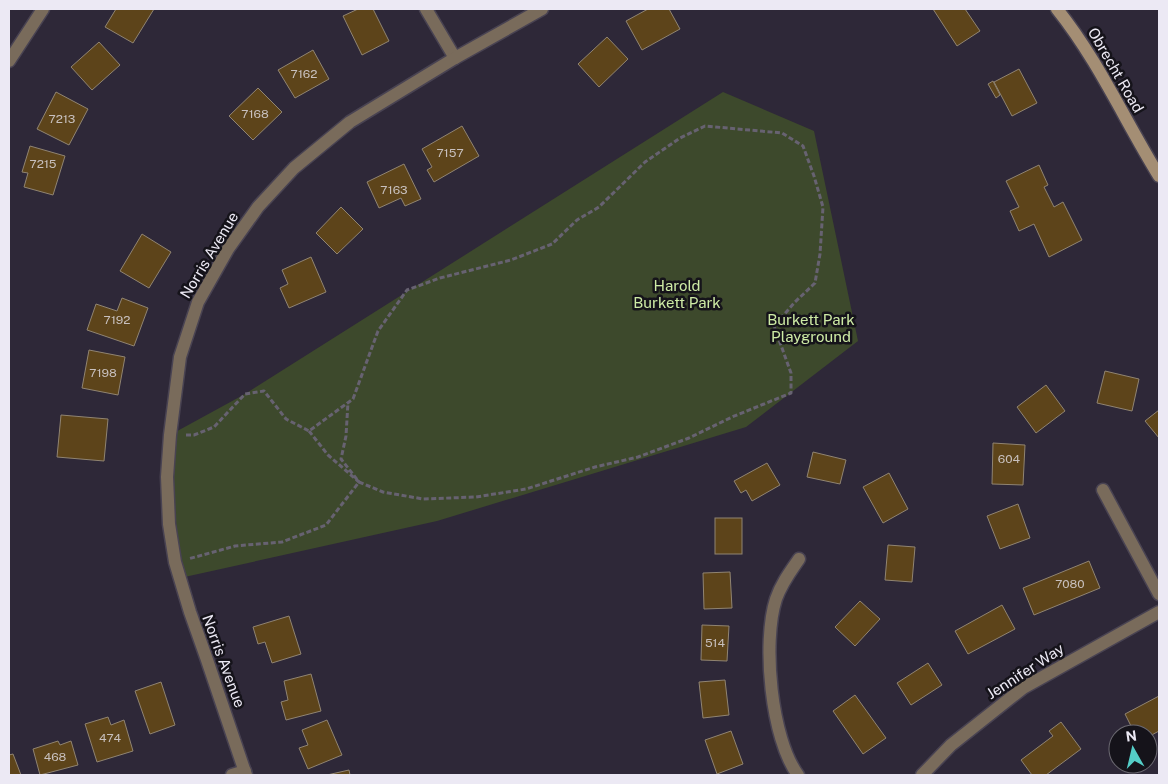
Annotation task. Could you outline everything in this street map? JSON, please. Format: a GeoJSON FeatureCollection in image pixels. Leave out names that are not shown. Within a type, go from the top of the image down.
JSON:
{"type":"FeatureCollection","features":[{"type":"Feature","properties":{"kind":"street"},"geometry":{"type":"LineString","coordinates":[[9,61],[43,9]]}},
{"type":"Feature","properties":{"kind":"street"},"geometry":{"type":"LineString","coordinates":[[426,9],[454,58]]}},
{"type":"Feature","properties":{"kind":"street","name":"Norris Avenue"},"geometry":{"type":"LineString","coordinates":[[246,773],[190,612],[175,562],[169,524],[167,477],[170,435],[180,357],[198,302],[228,249],[258,207],[294,168],[350,122],[454,58],[542,9]]}},
{"type":"Feature","properties":{"kind":"street","name":"Obrecht Road"},"geometry":{"type":"LineString","coordinates":[[1057,9],[1072,27],[1092,59],[1159,176]]}},
{"type":"Feature","properties":{"kind":"street"},"geometry":{"type":"LineString","coordinates":[[1103,490],[1159,594]]}},
{"type":"Feature","properties":{"kind":"street"},"geometry":{"type":"LineString","coordinates":[[798,775],[782,746],[778,729],[769,655],[770,629],[776,598],[784,581],[799,559]]}},
{"type":"Feature","properties":{"kind":"street","name":"Jennifer Way"},"geometry":{"type":"LineString","coordinates":[[922,775],[950,745],[1023,688],[1159,612]]}},
{"type":"Feature","properties":{"kind":"street"},"geometry":{"type":"LineString","coordinates":[[232,775],[246,773]]}},
{"type":"Feature","properties":{"kind":"path"},"geometry":{"type":"LineString","coordinates":[[170,435],[194,435],[214,427],[245,394],[264,391],[286,419],[309,432],[328,456],[359,482],[383,492],[423,500],[476,497],[526,489],[595,467],[638,457],[689,438],[791,393],[791,373],[774,326],[815,283],[820,254],[823,207],[803,146],[782,133],[706,126],[680,138],[645,162],[599,207],[577,220],[552,244],[511,260],[440,278],[407,290],[378,331],[361,380],[352,399],[309,432]]}},
{"type":"Feature","properties":{"kind":"path"},"geometry":{"type":"LineString","coordinates":[[348,402],[346,436],[341,459],[359,482]]}},
{"type":"Feature","properties":{"kind":"path"},"geometry":{"type":"LineString","coordinates":[[175,562],[235,546],[282,542],[326,525],[359,482]]}},
{"type":"Feature","properties":{"kind":"green space","name":"Harold Burkett Park"},"geometry":{"type":"Polygon","coordinates":[[[723,92],[814,131],[858,341],[746,427],[437,521],[180,578],[170,435],[245,394],[723,92]]]}},
{"type":"Feature","properties":{"kind":"building"},"geometry":{"type":"Polygon","coordinates":[[[116,9],[154,9],[133,43],[105,27],[116,9]]]}},
{"type":"Feature","properties":{"kind":"building"},"geometry":{"type":"Polygon","coordinates":[[[358,9],[373,9],[389,41],[362,55],[343,16],[358,9]]]}},
{"type":"Feature","properties":{"kind":"building"},"geometry":{"type":"Polygon","coordinates":[[[648,9],[669,9],[680,29],[642,50],[626,21],[648,9]]]}},
{"type":"Feature","properties":{"kind":"building"},"geometry":{"type":"Polygon","coordinates":[[[933,9],[965,9],[980,31],[957,46],[933,9]]]}},
{"type":"Feature","properties":{"kind":"building"},"geometry":{"type":"Polygon","coordinates":[[[607,37],[628,59],[599,87],[578,64],[607,37]]]}},
{"type":"Feature","properties":{"kind":"building"},"geometry":{"type":"Polygon","coordinates":[[[99,42],[120,65],[92,90],[71,67],[99,42]]]}},
{"type":"Feature","properties":{"kind":"building"},"geometry":{"type":"Polygon","coordinates":[[[313,50],[329,79],[295,98],[278,70],[313,50]]]}},
{"type":"Feature","properties":{"kind":"building"},"geometry":{"type":"Polygon","coordinates":[[[1019,69],[1037,103],[1012,116],[994,82],[1019,69]]]}},
{"type":"Feature","properties":{"kind":"building"},"geometry":{"type":"Polygon","coordinates":[[[993,81],[1000,95],[996,98],[988,84],[993,81]]]}},
{"type":"Feature","properties":{"kind":"building"},"geometry":{"type":"Polygon","coordinates":[[[258,88],[282,112],[253,140],[229,116],[258,88]]]}},
{"type":"Feature","properties":{"kind":"building"},"geometry":{"type":"Polygon","coordinates":[[[56,92],[88,109],[69,145],[37,129],[56,92]]]}},
{"type":"Feature","properties":{"kind":"building"},"geometry":{"type":"Polygon","coordinates":[[[462,126],[479,156],[434,182],[427,170],[432,167],[422,149],[462,126]]]}},
{"type":"Feature","properties":{"kind":"building"},"geometry":{"type":"Polygon","coordinates":[[[30,146],[65,156],[53,195],[24,187],[28,173],[22,172],[30,146]]]}},
{"type":"Feature","properties":{"kind":"building"},"geometry":{"type":"Polygon","coordinates":[[[404,164],[421,199],[405,206],[401,198],[379,208],[367,182],[404,164]]]}},
{"type":"Feature","properties":{"kind":"building"},"geometry":{"type":"Polygon","coordinates":[[[1039,165],[1048,185],[1044,187],[1054,207],[1063,202],[1082,240],[1049,257],[1034,224],[1019,231],[1010,211],[1019,207],[1006,181],[1039,165]]]}},
{"type":"Feature","properties":{"kind":"building"},"geometry":{"type":"Polygon","coordinates":[[[341,207],[363,229],[337,254],[316,233],[341,207]]]}},
{"type":"Feature","properties":{"kind":"building"},"geometry":{"type":"Polygon","coordinates":[[[142,234],[171,252],[149,288],[120,271],[142,234]]]}},
{"type":"Feature","properties":{"kind":"building"},"geometry":{"type":"Polygon","coordinates":[[[311,257],[326,292],[289,308],[280,288],[288,284],[282,270],[311,257]]]}},
{"type":"Feature","properties":{"kind":"building"},"geometry":{"type":"Polygon","coordinates":[[[122,298],[148,308],[134,346],[87,330],[96,304],[117,311],[122,298]]]}},
{"type":"Feature","properties":{"kind":"building"},"geometry":{"type":"Polygon","coordinates":[[[89,350],[125,357],[118,395],[82,388],[89,350]]]}},
{"type":"Feature","properties":{"kind":"building"},"geometry":{"type":"Polygon","coordinates":[[[1105,371],[1139,379],[1132,411],[1097,403],[1105,371]]]}},
{"type":"Feature","properties":{"kind":"building"},"geometry":{"type":"Polygon","coordinates":[[[1046,385],[1065,411],[1036,433],[1017,407],[1046,385]]]}},
{"type":"Feature","properties":{"kind":"building"},"geometry":{"type":"Polygon","coordinates":[[[1159,410],[1159,438],[1145,421],[1159,410]]]}},
{"type":"Feature","properties":{"kind":"building"},"geometry":{"type":"Polygon","coordinates":[[[61,415],[108,419],[104,461],[57,457],[61,415]]]}},
{"type":"Feature","properties":{"kind":"building"},"geometry":{"type":"Polygon","coordinates":[[[993,443],[1025,445],[1023,485],[992,484],[993,443]]]}},
{"type":"Feature","properties":{"kind":"building"},"geometry":{"type":"Polygon","coordinates":[[[813,452],[846,460],[840,484],[807,477],[813,452]]]}},
{"type":"Feature","properties":{"kind":"building"},"geometry":{"type":"Polygon","coordinates":[[[767,463],[780,485],[752,501],[746,490],[741,493],[734,481],[767,463]]]}},
{"type":"Feature","properties":{"kind":"building"},"geometry":{"type":"Polygon","coordinates":[[[889,473],[908,509],[883,523],[863,487],[889,473]]]}},
{"type":"Feature","properties":{"kind":"building"},"geometry":{"type":"Polygon","coordinates":[[[1018,504],[1030,538],[1000,549],[987,516],[1018,504]]]}},
{"type":"Feature","properties":{"kind":"building"},"geometry":{"type":"Polygon","coordinates":[[[715,518],[742,518],[742,554],[715,554],[715,518]]]}},
{"type":"Feature","properties":{"kind":"building"},"geometry":{"type":"Polygon","coordinates":[[[888,545],[915,547],[912,582],[885,580],[888,545]]]}},
{"type":"Feature","properties":{"kind":"building"},"geometry":{"type":"Polygon","coordinates":[[[1089,561],[1100,588],[1034,615],[1023,588],[1089,561]]]}},
{"type":"Feature","properties":{"kind":"building"},"geometry":{"type":"Polygon","coordinates":[[[730,572],[732,608],[704,609],[703,573],[730,572]]]}},
{"type":"Feature","properties":{"kind":"building"},"geometry":{"type":"Polygon","coordinates":[[[860,601],[880,619],[855,646],[835,627],[860,601]]]}},
{"type":"Feature","properties":{"kind":"building"},"geometry":{"type":"Polygon","coordinates":[[[1002,605],[1015,629],[968,654],[955,631],[1002,605]]]}},
{"type":"Feature","properties":{"kind":"building"},"geometry":{"type":"Polygon","coordinates":[[[289,616],[301,654],[272,663],[265,642],[258,644],[253,627],[289,616]]]}},
{"type":"Feature","properties":{"kind":"building"},"geometry":{"type":"Polygon","coordinates":[[[702,625],[729,626],[727,661],[701,660],[702,625]]]}},
{"type":"Feature","properties":{"kind":"building"},"geometry":{"type":"Polygon","coordinates":[[[928,663],[942,685],[911,705],[897,683],[928,663]]]}},
{"type":"Feature","properties":{"kind":"building"},"geometry":{"type":"Polygon","coordinates":[[[311,674],[321,711],[286,720],[281,702],[288,700],[284,681],[311,674]]]}},
{"type":"Feature","properties":{"kind":"building"},"geometry":{"type":"Polygon","coordinates":[[[725,680],[729,715],[703,718],[699,682],[725,680]]]}},
{"type":"Feature","properties":{"kind":"building"},"geometry":{"type":"Polygon","coordinates":[[[161,682],[175,725],[150,734],[135,691],[161,682]]]}},
{"type":"Feature","properties":{"kind":"building"},"geometry":{"type":"Polygon","coordinates":[[[855,695],[886,738],[863,754],[833,711],[855,695]]]}},
{"type":"Feature","properties":{"kind":"building"},"geometry":{"type":"Polygon","coordinates":[[[1159,696],[1158,732],[1158,724],[1130,724],[1125,714],[1159,696]]]}},
{"type":"Feature","properties":{"kind":"building"},"geometry":{"type":"Polygon","coordinates":[[[108,717],[111,725],[124,720],[133,751],[97,762],[85,724],[108,717]]]}},
{"type":"Feature","properties":{"kind":"building"},"geometry":{"type":"Polygon","coordinates":[[[327,720],[342,755],[308,769],[299,748],[308,745],[302,730],[327,720]]]}},
{"type":"Feature","properties":{"kind":"building"},"geometry":{"type":"Polygon","coordinates":[[[1061,722],[1081,749],[1046,775],[1032,775],[1021,760],[1053,736],[1049,731],[1061,722]]]}},
{"type":"Feature","properties":{"kind":"building"},"geometry":{"type":"Polygon","coordinates":[[[731,731],[743,764],[717,774],[705,740],[731,731]]]}},
{"type":"Feature","properties":{"kind":"building"},"geometry":{"type":"Polygon","coordinates":[[[58,741],[60,745],[71,741],[78,765],[40,775],[33,749],[58,741]]]}},
{"type":"Feature","properties":{"kind":"building"},"geometry":{"type":"Polygon","coordinates":[[[13,754],[21,775],[9,775],[9,755],[13,754]]]}},
{"type":"Feature","properties":{"kind":"building"},"geometry":{"type":"Polygon","coordinates":[[[349,770],[350,775],[327,775],[349,770]]]}},
{"type":"Feature","properties":{"kind":"park label","name":"Burkett Park Playground"},"geometry":{"type":"Point","coordinates":[811,328]}}]}
